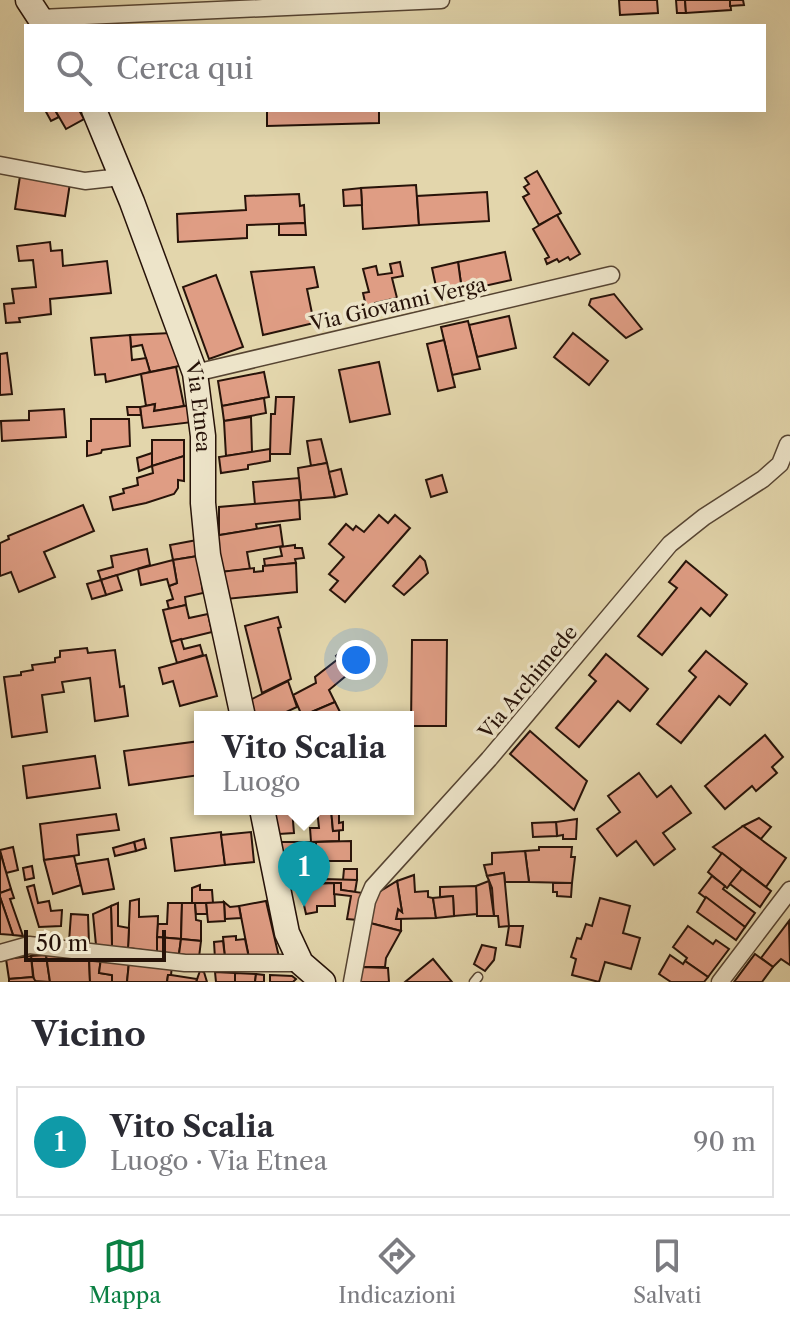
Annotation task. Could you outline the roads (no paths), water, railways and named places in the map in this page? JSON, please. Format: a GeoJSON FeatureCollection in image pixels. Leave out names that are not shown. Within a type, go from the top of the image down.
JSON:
{"type":"FeatureCollection","features":[{"type":"Feature","properties":{"kind":"main road","name":"Via Etnea"},"geometry":{"type":"LineString","coordinates":[[95,112],[195,373],[202,422],[203,503],[208,555],[242,711]]}},
{"type":"Feature","properties":{"kind":"main road"},"geometry":{"type":"LineString","coordinates":[[263,815],[287,933],[301,963],[323,982]]}},
{"type":"Feature","properties":{"kind":"street"},"geometry":{"type":"LineString","coordinates":[[38,15],[441,0]]}},
{"type":"Feature","properties":{"kind":"street"},"geometry":{"type":"LineString","coordinates":[[0,165],[85,181],[121,177]]}},
{"type":"Feature","properties":{"kind":"street","name":"Via Giovanni Verga"},"geometry":{"type":"LineString","coordinates":[[195,373],[611,275]]}},
{"type":"Feature","properties":{"kind":"street","name":"Via Archimede"},"geometry":{"type":"LineString","coordinates":[[352,982],[367,901],[373,887],[489,759],[670,544],[704,517],[763,479],[780,464],[788,444]]}},
{"type":"Feature","properties":{"kind":"street"},"geometry":{"type":"LineString","coordinates":[[720,982],[790,890]]}},
{"type":"Feature","properties":{"kind":"street"},"geometry":{"type":"LineString","coordinates":[[0,953],[29,945],[185,963],[301,963]]}},
{"type":"Feature","properties":{"kind":"place","name":"Vito Scalia"},"geometry":{"type":"Point","coordinates":[304,907]}}]}
